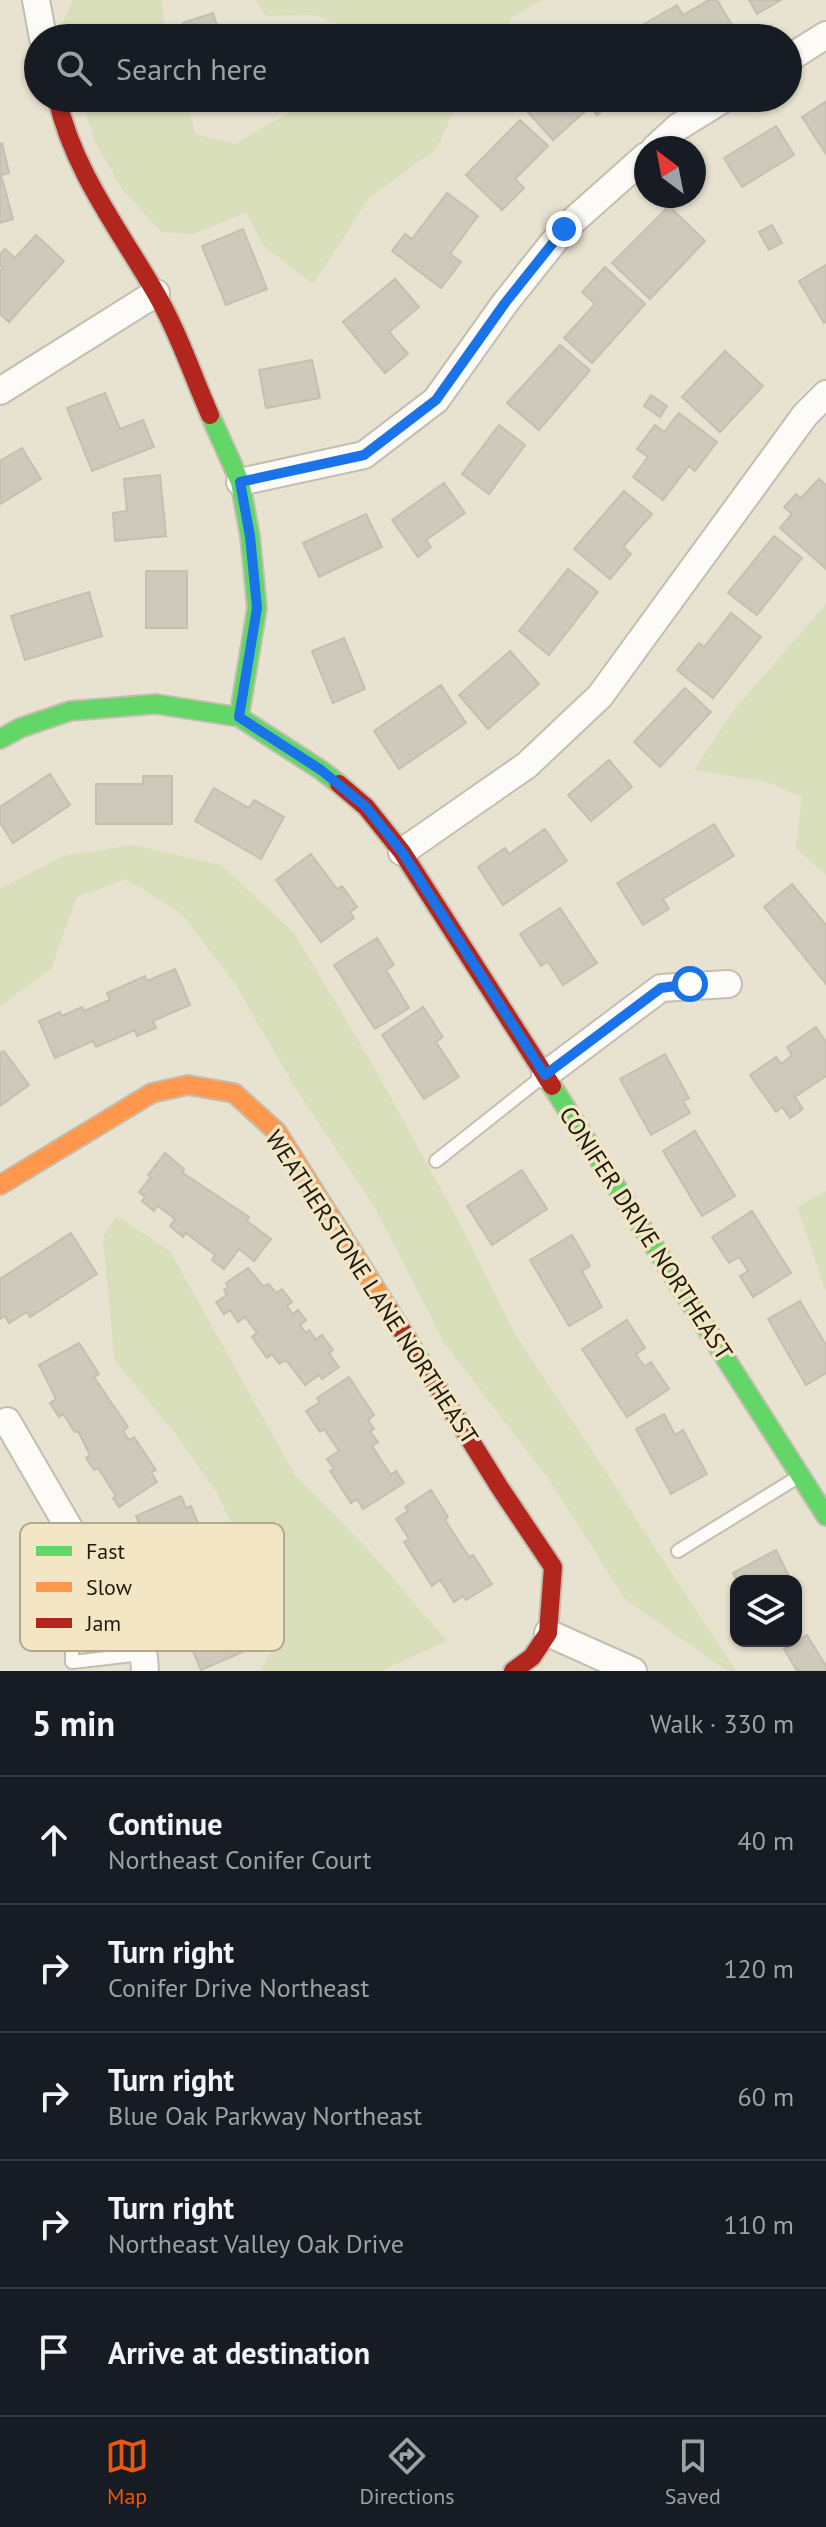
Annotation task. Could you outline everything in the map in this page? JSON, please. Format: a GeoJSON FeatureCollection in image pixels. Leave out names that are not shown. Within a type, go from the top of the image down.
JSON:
{"type":"FeatureCollection","features":[{"type":"Feature","properties":{"kind":"street"},"geometry":{"type":"LineString","coordinates":[[36,0],[40,24]]}},
{"type":"Feature","properties":{"kind":"street"},"geometry":{"type":"LineString","coordinates":[[802,50],[826,35]]}},
{"type":"Feature","properties":{"kind":"street"},"geometry":{"type":"LineString","coordinates":[[60,112],[64,130],[103,209],[156,293],[240,482],[250,536],[257,608],[239,717]]}},
{"type":"Feature","properties":{"kind":"street"},"geometry":{"type":"LineString","coordinates":[[668,136],[702,112]]}},
{"type":"Feature","properties":{"kind":"street"},"geometry":{"type":"LineString","coordinates":[[240,482],[364,455],[436,400],[505,303],[564,229],[634,167]]}},
{"type":"Feature","properties":{"kind":"street"},"geometry":{"type":"LineString","coordinates":[[0,391],[156,293]]}},
{"type":"Feature","properties":{"kind":"street"},"geometry":{"type":"LineString","coordinates":[[402,852],[527,765],[600,696],[805,415],[826,394]]}},
{"type":"Feature","properties":{"kind":"street","name":"CONIFER DRIVE NORTHEAST"},"geometry":{"type":"LineString","coordinates":[[0,739],[20,728],[70,711],[156,704],[239,717],[321,770],[366,807],[402,852],[826,1516]]}},
{"type":"Feature","properties":{"kind":"street"},"geometry":{"type":"LineString","coordinates":[[545,1075],[661,988],[728,984]]}},
{"type":"Feature","properties":{"kind":"street","name":"WEATHERSTONE LANE NORTHEAST"},"geometry":{"type":"LineString","coordinates":[[0,1185],[152,1093],[188,1085],[234,1093],[277,1132],[500,1488],[553,1567],[548,1633]]}},
{"type":"Feature","properties":{"kind":"street"},"geometry":{"type":"LineString","coordinates":[[7,1421],[66,1523]]}},
{"type":"Feature","properties":{"kind":"street"},"geometry":{"type":"LineString","coordinates":[[513,1671],[532,1657],[548,1633],[633,1671]]}},
{"type":"Feature","properties":{"kind":"lane"},"geometry":{"type":"LineString","coordinates":[[436,1161],[545,1075]]}},
{"type":"Feature","properties":{"kind":"lane"},"geometry":{"type":"LineString","coordinates":[[678,1551],[800,1475]]}},
{"type":"Feature","properties":{"kind":"lane"},"geometry":{"type":"LineString","coordinates":[[72,1651],[72,1662],[143,1662]]}},
{"type":"Feature","properties":{"kind":"green space"},"geometry":{"type":"Polygon","coordinates":[[[73,0],[162,0],[164,24],[62,24],[73,0]]]}},
{"type":"Feature","properties":{"kind":"green space"},"geometry":{"type":"Polygon","coordinates":[[[256,0],[542,0],[512,17],[508,24],[338,24],[315,15],[266,16],[256,0]]]}},
{"type":"Feature","properties":{"kind":"green space"},"geometry":{"type":"Polygon","coordinates":[[[85,112],[189,112],[196,134],[235,144],[290,112],[454,112],[436,149],[369,198],[313,284],[264,246],[246,213],[193,234],[161,232],[122,189],[95,142],[85,112]]]}},
{"type":"Feature","properties":{"kind":"green space"},"geometry":{"type":"Polygon","coordinates":[[[826,604],[826,875],[796,848],[802,797],[767,782],[694,770],[733,711],[826,604]]]}},
{"type":"Feature","properties":{"kind":"green space"},"geometry":{"type":"Polygon","coordinates":[[[133,845],[221,865],[294,933],[375,1069],[465,1233],[514,1332],[736,1671],[727,1671],[625,1599],[550,1481],[445,1344],[374,1206],[293,1084],[235,984],[182,914],[126,879],[77,897],[51,969],[0,1006],[0,889],[63,856],[133,845]]]}},
{"type":"Feature","properties":{"kind":"green space"},"geometry":{"type":"Polygon","coordinates":[[[826,1191],[826,1292],[797,1207],[826,1191]]]}},
{"type":"Feature","properties":{"kind":"green space"},"geometry":{"type":"Polygon","coordinates":[[[117,1216],[170,1251],[295,1475],[363,1544],[447,1641],[381,1671],[261,1671],[272,1651],[284,1651],[284,1523],[231,1523],[217,1493],[180,1440],[114,1359],[103,1237],[117,1216]]]}},
{"type":"Feature","properties":{"kind":"building"},"geometry":{"type":"Polygon","coordinates":[[[709,0],[717,0],[731,24],[644,24],[677,5],[683,15],[709,0]]]}},
{"type":"Feature","properties":{"kind":"building"},"geometry":{"type":"Polygon","coordinates":[[[749,0],[781,0],[757,14],[749,0]]]}},
{"type":"Feature","properties":{"kind":"building"},"geometry":{"type":"Polygon","coordinates":[[[213,13],[217,24],[183,24],[213,13]]]}},
{"type":"Feature","properties":{"kind":"building"},"geometry":{"type":"Polygon","coordinates":[[[826,104],[826,154],[802,117],[826,104]]]}},
{"type":"Feature","properties":{"kind":"building"},"geometry":{"type":"Polygon","coordinates":[[[528,112],[584,112],[553,140],[528,112]]]}},
{"type":"Feature","properties":{"kind":"building"},"geometry":{"type":"Polygon","coordinates":[[[520,120],[548,146],[515,179],[524,188],[502,210],[466,175],[520,120]]]}},
{"type":"Feature","properties":{"kind":"building"},"geometry":{"type":"Polygon","coordinates":[[[776,126],[794,155],[742,187],[724,158],[776,126]]]}},
{"type":"Feature","properties":{"kind":"building"},"geometry":{"type":"Polygon","coordinates":[[[0,144],[9,173],[1,175],[13,219],[0,223],[0,144]]]}},
{"type":"Feature","properties":{"kind":"building"},"geometry":{"type":"Polygon","coordinates":[[[447,193],[478,216],[450,254],[461,262],[441,288],[392,251],[405,234],[412,239],[447,193]]]}},
{"type":"Feature","properties":{"kind":"building"},"geometry":{"type":"Polygon","coordinates":[[[667,208],[671,208],[705,241],[650,299],[612,263],[667,208]]]}},
{"type":"Feature","properties":{"kind":"building"},"geometry":{"type":"Polygon","coordinates":[[[772,225],[782,243],[769,250],[759,232],[772,225]]]}},
{"type":"Feature","properties":{"kind":"building"},"geometry":{"type":"Polygon","coordinates":[[[243,229],[267,289],[226,305],[202,246],[243,229]]]}},
{"type":"Feature","properties":{"kind":"building"},"geometry":{"type":"Polygon","coordinates":[[[36,235],[64,261],[9,322],[0,314],[0,271],[3,268],[0,254],[5,249],[15,258],[36,235]]]}},
{"type":"Feature","properties":{"kind":"building"},"geometry":{"type":"Polygon","coordinates":[[[826,265],[826,322],[824,323],[799,281],[826,265]]]}},
{"type":"Feature","properties":{"kind":"building"},"geometry":{"type":"Polygon","coordinates":[[[605,267],[645,304],[592,363],[564,338],[595,304],[582,292],[605,267]]]}},
{"type":"Feature","properties":{"kind":"building"},"geometry":{"type":"Polygon","coordinates":[[[395,279],[419,307],[389,332],[408,354],[385,373],[343,322],[395,279]]]}},
{"type":"Feature","properties":{"kind":"building"},"geometry":{"type":"Polygon","coordinates":[[[560,345],[590,370],[539,430],[507,403],[560,345]]]}},
{"type":"Feature","properties":{"kind":"building"},"geometry":{"type":"Polygon","coordinates":[[[725,351],[763,386],[720,432],[682,397],[725,351]]]}},
{"type":"Feature","properties":{"kind":"building"},"geometry":{"type":"Polygon","coordinates":[[[312,360],[320,398],[266,408],[259,370],[312,360]]]}},
{"type":"Feature","properties":{"kind":"building"},"geometry":{"type":"Polygon","coordinates":[[[105,393],[120,429],[143,420],[154,447],[92,471],[67,408],[105,393]]]}},
{"type":"Feature","properties":{"kind":"building"},"geometry":{"type":"Polygon","coordinates":[[[651,395],[667,406],[660,417],[644,406],[651,395]]]}},
{"type":"Feature","properties":{"kind":"building"},"geometry":{"type":"Polygon","coordinates":[[[679,413],[717,442],[695,471],[689,466],[663,500],[633,477],[648,457],[637,449],[655,425],[664,432],[679,413]]]}},
{"type":"Feature","properties":{"kind":"building"},"geometry":{"type":"Polygon","coordinates":[[[499,425],[525,445],[489,494],[462,474],[499,425]]]}},
{"type":"Feature","properties":{"kind":"building"},"geometry":{"type":"Polygon","coordinates":[[[22,448],[41,479],[0,504],[0,461],[22,448]]]}},
{"type":"Feature","properties":{"kind":"building"},"geometry":{"type":"Polygon","coordinates":[[[160,475],[166,536],[115,541],[113,513],[127,511],[124,479],[160,475]]]}},
{"type":"Feature","properties":{"kind":"building"},"geometry":{"type":"Polygon","coordinates":[[[819,479],[826,485],[826,569],[780,528],[792,514],[784,507],[796,494],[801,498],[819,479]]]}},
{"type":"Feature","properties":{"kind":"building"},"geometry":{"type":"Polygon","coordinates":[[[444,483],[465,513],[426,540],[431,547],[418,557],[392,520],[444,483]]]}},
{"type":"Feature","properties":{"kind":"building"},"geometry":{"type":"Polygon","coordinates":[[[624,491],[652,514],[623,547],[631,554],[610,579],[574,549],[624,491]]]}},
{"type":"Feature","properties":{"kind":"building"},"geometry":{"type":"Polygon","coordinates":[[[366,514],[382,547],[319,577],[303,543],[366,514]]]}},
{"type":"Feature","properties":{"kind":"building"},"geometry":{"type":"Polygon","coordinates":[[[774,536],[802,558],[757,615],[728,593],[774,536]]]}},
{"type":"Feature","properties":{"kind":"building"},"geometry":{"type":"Polygon","coordinates":[[[568,569],[598,592],[549,655],[519,631],[568,569]]]}},
{"type":"Feature","properties":{"kind":"building"},"geometry":{"type":"Polygon","coordinates":[[[146,571],[187,571],[187,628],[146,628],[146,571]]]}},
{"type":"Feature","properties":{"kind":"building"},"geometry":{"type":"Polygon","coordinates":[[[89,592],[102,636],[25,660],[11,616],[89,592]]]}},
{"type":"Feature","properties":{"kind":"building"},"geometry":{"type":"Polygon","coordinates":[[[731,613],[761,637],[713,698],[677,670],[699,643],[704,647],[731,613]]]}},
{"type":"Feature","properties":{"kind":"building"},"geometry":{"type":"Polygon","coordinates":[[[344,638],[365,689],[333,703],[312,651],[344,638]]]}},
{"type":"Feature","properties":{"kind":"building"},"geometry":{"type":"Polygon","coordinates":[[[510,651],[539,684],[488,729],[459,695],[510,651]]]}},
{"type":"Feature","properties":{"kind":"building"},"geometry":{"type":"Polygon","coordinates":[[[441,685],[466,723],[399,769],[374,731],[441,685]]]}},
{"type":"Feature","properties":{"kind":"building"},"geometry":{"type":"Polygon","coordinates":[[[685,688],[711,712],[660,767],[634,742],[685,688]]]}},
{"type":"Feature","properties":{"kind":"building"},"geometry":{"type":"Polygon","coordinates":[[[609,760],[632,787],[591,821],[568,795],[609,760]]]}},
{"type":"Feature","properties":{"kind":"building"},"geometry":{"type":"Polygon","coordinates":[[[50,774],[70,805],[13,843],[0,823],[0,807],[50,774]]]}},
{"type":"Feature","properties":{"kind":"building"},"geometry":{"type":"Polygon","coordinates":[[[143,776],[172,776],[172,824],[96,824],[96,784],[143,784],[143,776]]]}},
{"type":"Feature","properties":{"kind":"building"},"geometry":{"type":"Polygon","coordinates":[[[214,788],[249,808],[254,800],[284,817],[261,859],[195,821],[214,788]]]}},
{"type":"Feature","properties":{"kind":"building"},"geometry":{"type":"Polygon","coordinates":[[[714,824],[734,856],[663,899],[669,909],[643,925],[617,883],[714,824]]]}},
{"type":"Feature","properties":{"kind":"building"},"geometry":{"type":"Polygon","coordinates":[[[545,829],[567,861],[503,905],[478,867],[505,848],[509,854],[545,829]]]}},
{"type":"Feature","properties":{"kind":"building"},"geometry":{"type":"Polygon","coordinates":[[[311,854],[337,889],[342,886],[357,907],[350,912],[354,918],[321,942],[276,880],[311,854]]]}},
{"type":"Feature","properties":{"kind":"building"},"geometry":{"type":"Polygon","coordinates":[[[792,884],[826,925],[826,984],[764,907],[792,884]]]}},
{"type":"Feature","properties":{"kind":"building"},"geometry":{"type":"Polygon","coordinates":[[[560,908],[597,963],[563,985],[548,962],[541,966],[520,934],[560,908]]]}},
{"type":"Feature","properties":{"kind":"building"},"geometry":{"type":"Polygon","coordinates":[[[377,938],[394,965],[386,970],[409,1008],[375,1029],[334,965],[377,938]]]}},
{"type":"Feature","properties":{"kind":"building"},"geometry":{"type":"Polygon","coordinates":[[[175,969],[190,1005],[153,1021],[156,1028],[137,1036],[135,1030],[96,1047],[93,1041],[55,1058],[39,1021],[82,1007],[84,1011],[110,1000],[107,993],[145,976],[147,981],[175,969]]]}},
{"type":"Feature","properties":{"kind":"building"},"geometry":{"type":"Polygon","coordinates":[[[423,1007],[443,1037],[436,1042],[459,1077],[424,1099],[382,1035],[423,1007]]]}},
{"type":"Feature","properties":{"kind":"building"},"geometry":{"type":"Polygon","coordinates":[[[816,1027],[826,1042],[826,1076],[795,1097],[803,1109],[790,1118],[782,1107],[776,1112],[750,1075],[776,1057],[781,1064],[792,1055],[787,1047],[816,1027]]]}},
{"type":"Feature","properties":{"kind":"building"},"geometry":{"type":"Polygon","coordinates":[[[4,1051],[29,1085],[0,1106],[0,1053],[4,1051]]]}},
{"type":"Feature","properties":{"kind":"building"},"geometry":{"type":"Polygon","coordinates":[[[665,1054],[689,1098],[683,1101],[690,1113],[651,1135],[620,1079],[665,1054]]]}},
{"type":"Feature","properties":{"kind":"building"},"geometry":{"type":"Polygon","coordinates":[[[695,1131],[735,1196],[702,1216],[663,1151],[695,1131]]]}},
{"type":"Feature","properties":{"kind":"building"},"geometry":{"type":"Polygon","coordinates":[[[165,1153],[184,1169],[183,1173],[249,1217],[247,1221],[271,1239],[254,1261],[239,1249],[224,1269],[212,1260],[215,1255],[186,1233],[183,1237],[170,1226],[175,1219],[158,1206],[154,1211],[142,1201],[145,1197],[139,1192],[165,1153]]]}},
{"type":"Feature","properties":{"kind":"building"},"geometry":{"type":"Polygon","coordinates":[[[522,1170],[547,1209],[492,1245],[467,1206],[522,1170]]]}},
{"type":"Feature","properties":{"kind":"building"},"geometry":{"type":"Polygon","coordinates":[[[752,1211],[791,1273],[753,1297],[740,1276],[748,1271],[739,1257],[729,1263],[712,1237],[752,1211]]]}},
{"type":"Feature","properties":{"kind":"building"},"geometry":{"type":"Polygon","coordinates":[[[71,1233],[97,1274],[30,1317],[27,1312],[9,1323],[5,1316],[0,1319],[0,1279],[71,1233]]]}},
{"type":"Feature","properties":{"kind":"building"},"geometry":{"type":"Polygon","coordinates":[[[572,1235],[590,1266],[582,1271],[602,1307],[569,1326],[530,1260],[572,1235]]]}},
{"type":"Feature","properties":{"kind":"building"},"geometry":{"type":"Polygon","coordinates":[[[248,1268],[263,1286],[269,1284],[276,1293],[282,1289],[292,1302],[287,1306],[293,1314],[298,1310],[306,1320],[300,1325],[306,1333],[309,1330],[316,1340],[322,1335],[333,1350],[329,1353],[339,1367],[322,1379],[319,1375],[305,1385],[286,1360],[279,1364],[272,1354],[267,1358],[252,1337],[257,1333],[245,1317],[238,1322],[230,1310],[224,1314],[216,1302],[227,1295],[224,1290],[228,1287],[226,1283],[248,1268]]]}},
{"type":"Feature","properties":{"kind":"building"},"geometry":{"type":"Polygon","coordinates":[[[800,1301],[826,1345],[826,1373],[806,1385],[768,1319],[800,1301]]]}},
{"type":"Feature","properties":{"kind":"building"},"geometry":{"type":"Polygon","coordinates":[[[627,1320],[645,1348],[636,1354],[644,1366],[651,1362],[669,1389],[627,1417],[582,1349],[627,1320]]]}},
{"type":"Feature","properties":{"kind":"building"},"geometry":{"type":"Polygon","coordinates":[[[79,1343],[99,1374],[94,1377],[128,1427],[123,1431],[129,1440],[134,1437],[156,1470],[151,1472],[157,1482],[119,1507],[113,1498],[116,1496],[98,1468],[94,1470],[86,1458],[90,1455],[78,1431],[75,1432],[63,1414],[59,1417],[50,1403],[56,1399],[39,1365],[79,1343]]]}},
{"type":"Feature","properties":{"kind":"building"},"geometry":{"type":"Polygon","coordinates":[[[349,1377],[374,1415],[368,1420],[374,1429],[370,1431],[378,1442],[372,1446],[391,1475],[396,1471],[404,1483],[363,1509],[357,1499],[351,1503],[330,1471],[334,1469],[327,1459],[339,1451],[324,1429],[320,1432],[306,1411],[320,1402],[317,1398],[349,1377]]]}},
{"type":"Feature","properties":{"kind":"building"},"geometry":{"type":"Polygon","coordinates":[[[664,1414],[675,1435],[683,1430],[707,1474],[671,1494],[636,1429],[664,1414]]]}},
{"type":"Feature","properties":{"kind":"building"},"geometry":{"type":"Polygon","coordinates":[[[431,1490],[448,1517],[445,1520],[469,1557],[473,1555],[492,1584],[466,1600],[463,1596],[454,1602],[440,1580],[432,1586],[404,1542],[409,1539],[396,1519],[408,1511],[405,1507],[431,1490]]]}},
{"type":"Feature","properties":{"kind":"building"},"geometry":{"type":"Polygon","coordinates":[[[181,1496],[186,1508],[191,1506],[198,1523],[139,1523],[136,1516],[181,1496]]]}},
{"type":"Feature","properties":{"kind":"building"},"geometry":{"type":"Polygon","coordinates":[[[776,1550],[788,1575],[734,1575],[776,1550]]]}},
{"type":"Feature","properties":{"kind":"building"},"geometry":{"type":"Polygon","coordinates":[[[807,1635],[826,1671],[797,1671],[784,1649],[802,1647],[802,1638],[807,1635]]]}},
{"type":"Feature","properties":{"kind":"building"},"geometry":{"type":"Polygon","coordinates":[[[193,1651],[245,1651],[201,1670],[193,1651]]]}},
{"type":"Feature","properties":{"kind":"traffic: fast"},"geometry":{"type":"LineString","coordinates":[[210,415],[240,482],[250,536],[257,608],[239,717]]}},
{"type":"Feature","properties":{"kind":"traffic: fast"},"geometry":{"type":"LineString","coordinates":[[0,739],[20,728],[70,711],[156,704],[239,717],[339,784]]}},
{"type":"Feature","properties":{"kind":"traffic: fast"},"geometry":{"type":"LineString","coordinates":[[552,1086],[826,1516]]}},
{"type":"Feature","properties":{"kind":"traffic: slow"},"geometry":{"type":"LineString","coordinates":[[0,1185],[152,1093],[188,1085],[234,1093],[277,1132],[389,1310]]}},
{"type":"Feature","properties":{"kind":"traffic: jam"},"geometry":{"type":"LineString","coordinates":[[61,112],[85,174],[162,305],[210,415]]}},
{"type":"Feature","properties":{"kind":"traffic: jam"},"geometry":{"type":"LineString","coordinates":[[339,784],[366,807],[402,852],[552,1086]]}},
{"type":"Feature","properties":{"kind":"traffic: jam"},"geometry":{"type":"LineString","coordinates":[[389,1310],[553,1567],[548,1633],[532,1657],[513,1671]]}},
{"type":"Feature","properties":{"kind":"route"},"geometry":{"type":"LineString","coordinates":[[564,229],[505,303],[436,400],[364,455],[240,482],[250,536],[257,608],[239,717],[321,770],[366,807],[402,852],[545,1075],[661,988],[690,984]]}}]}
